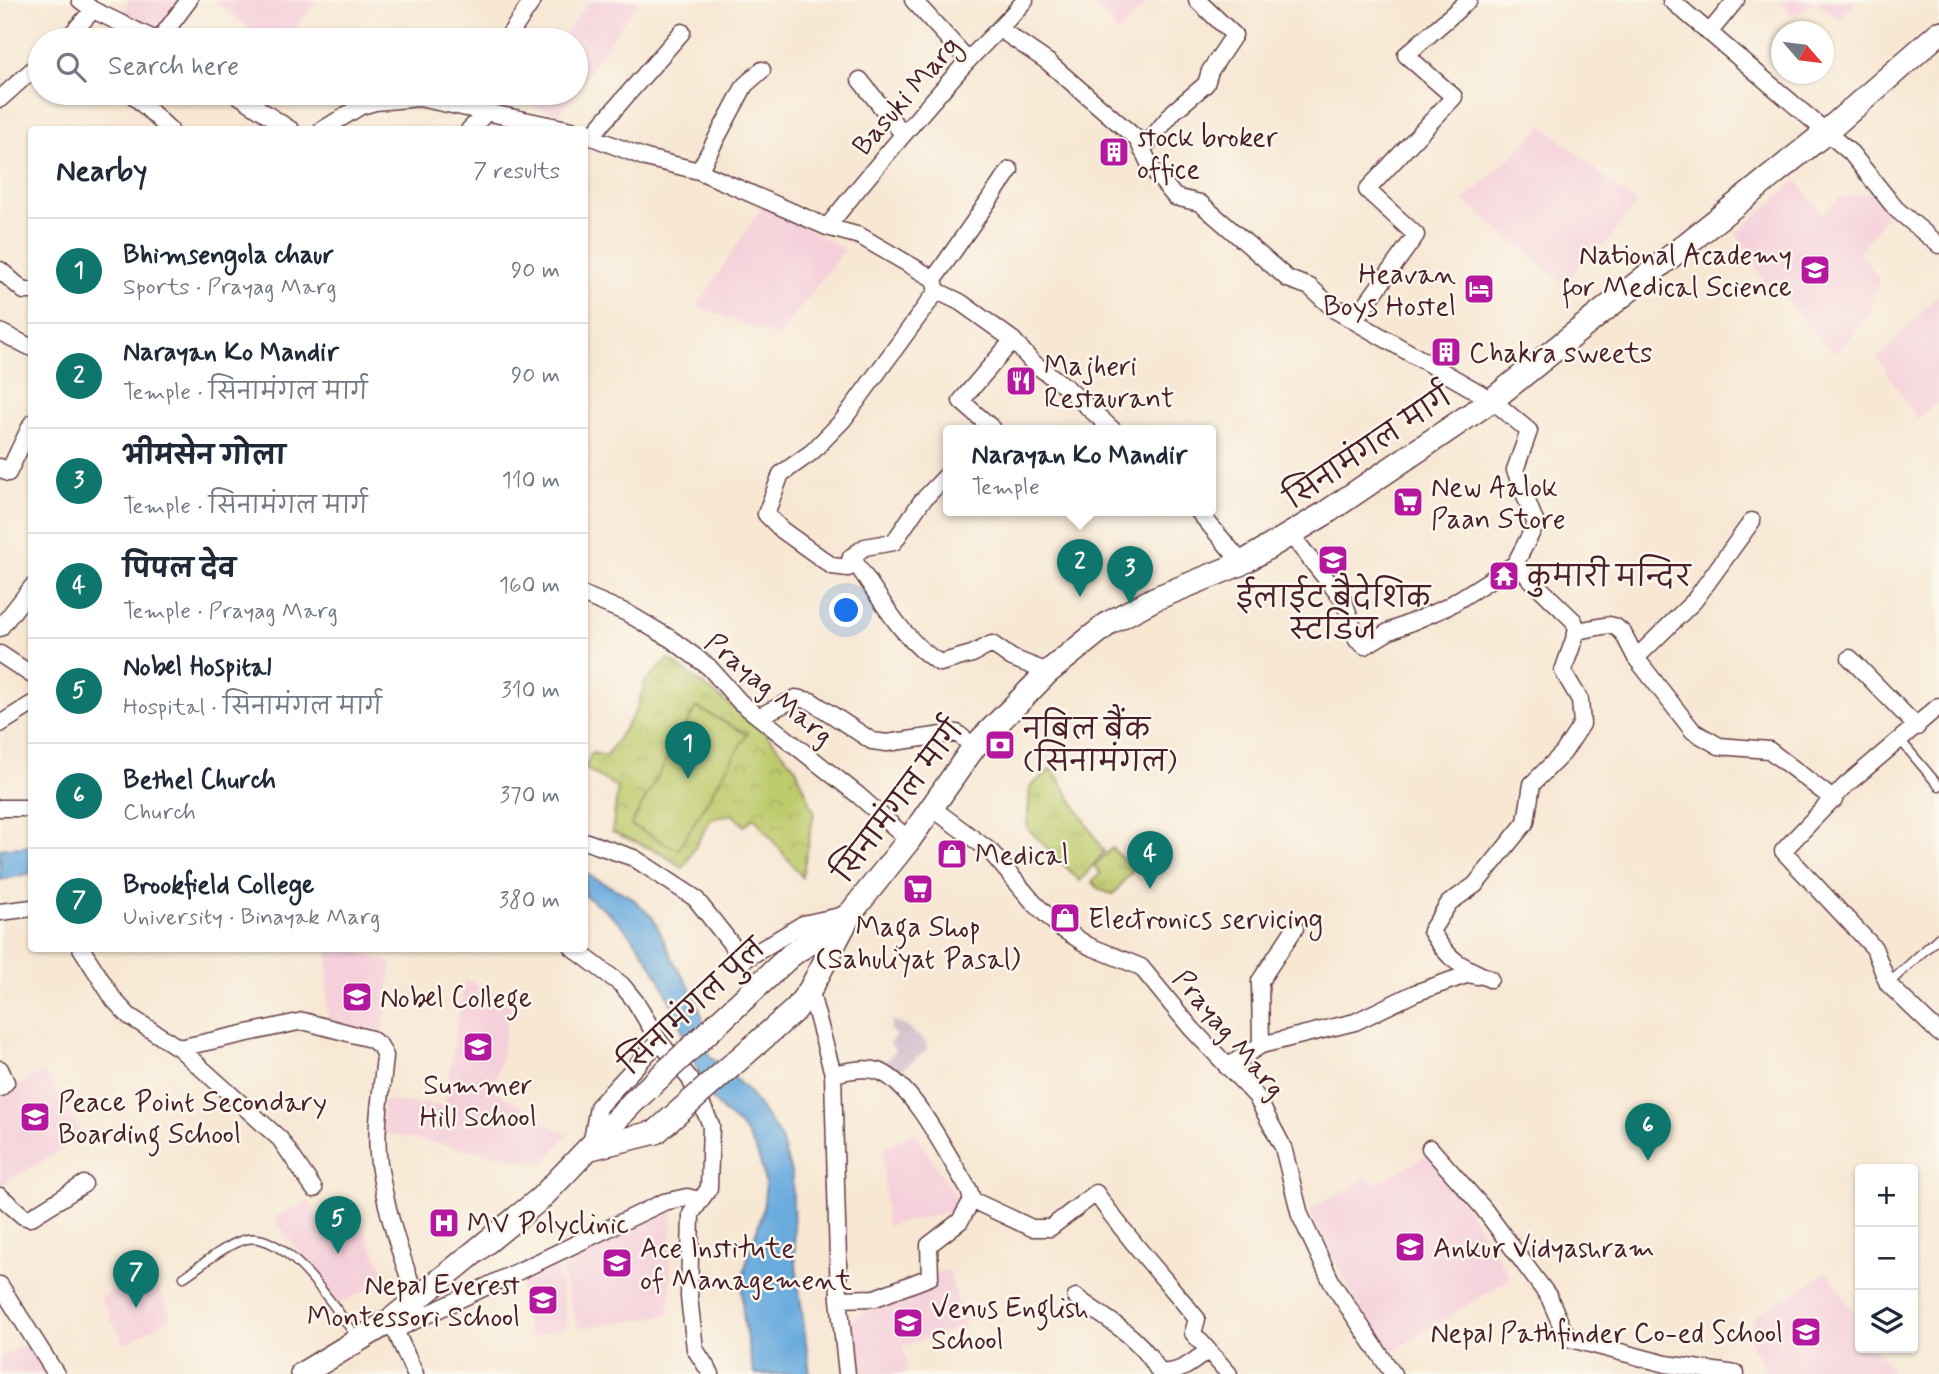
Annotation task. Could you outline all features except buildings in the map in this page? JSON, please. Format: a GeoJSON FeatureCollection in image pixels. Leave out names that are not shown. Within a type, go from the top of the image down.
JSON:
{"type":"FeatureCollection","features":[{"type":"Feature","properties":{"kind":"main road","name":"सिनामंगल मार्ग"},"geometry":{"type":"LineString","coordinates":[[850,914],[909,840],[974,747],[1048,671],[1109,624],[1154,599],[1242,563],[1291,535],[1492,400],[1825,133],[1939,33]]}},
{"type":"Feature","properties":{"kind":"main road","name":"सिनामंगल पुल"},"geometry":{"type":"LineString","coordinates":[[393,1325],[417,1299],[541,1198],[634,1101],[790,955],[850,914]]}},
{"type":"Feature","properties":{"kind":"main road"},"geometry":{"type":"LineString","coordinates":[[591,1148],[656,1132],[796,1009],[810,990],[850,914]]}},
{"type":"Feature","properties":{"kind":"main road"},"geometry":{"type":"LineString","coordinates":[[302,1374],[359,1339],[393,1325]]}},
{"type":"Feature","properties":{"kind":"street"},"geometry":{"type":"LineString","coordinates":[[167,28],[189,0]]}},
{"type":"Feature","properties":{"kind":"street"},"geometry":{"type":"LineString","coordinates":[[514,28],[533,0]]}},
{"type":"Feature","properties":{"kind":"street"},"geometry":{"type":"LineString","coordinates":[[913,0],[968,60]]}},
{"type":"Feature","properties":{"kind":"street","name":"Basuki Marg"},"geometry":{"type":"LineString","coordinates":[[827,227],[903,134],[968,60],[1001,30],[1025,0]]}},
{"type":"Feature","properties":{"kind":"street"},"geometry":{"type":"LineString","coordinates":[[1142,150],[1174,111],[1206,84],[1210,71],[1234,35],[1197,0]]}},
{"type":"Feature","properties":{"kind":"street"},"geometry":{"type":"LineString","coordinates":[[1335,310],[1362,310],[1416,234],[1367,190],[1454,97],[1406,55],[1469,0]]}},
{"type":"Feature","properties":{"kind":"street"},"geometry":{"type":"LineString","coordinates":[[1671,0],[1773,85],[1825,133],[1852,153],[1896,209],[1939,245]]}},
{"type":"Feature","properties":{"kind":"street"},"geometry":{"type":"LineString","coordinates":[[1709,33],[1736,0]]}},
{"type":"Feature","properties":{"kind":"street"},"geometry":{"type":"LineString","coordinates":[[77,28],[87,5],[134,28]]}},
{"type":"Feature","properties":{"kind":"street"},"geometry":{"type":"LineString","coordinates":[[1001,30],[1048,62],[1137,139],[1152,169],[1175,197],[1200,203],[1288,279],[1310,287],[1335,310],[1492,400],[1529,432],[1515,470],[1536,524],[1515,564],[1447,607],[1388,632],[1365,646],[1357,640],[1344,601],[1291,535]]}},
{"type":"Feature","properties":{"kind":"street"},"geometry":{"type":"LineString","coordinates":[[682,32],[588,135],[646,158],[699,171],[827,227],[860,236],[1013,340],[1032,362],[1067,388],[1107,425]]}},
{"type":"Feature","properties":{"kind":"street"},"geometry":{"type":"LineString","coordinates":[[699,171],[745,85],[762,70]]}},
{"type":"Feature","properties":{"kind":"street"},"geometry":{"type":"LineString","coordinates":[[0,99],[28,74]]}},
{"type":"Feature","properties":{"kind":"street"},"geometry":{"type":"LineString","coordinates":[[860,80],[903,134]]}},
{"type":"Feature","properties":{"kind":"street"},"geometry":{"type":"LineString","coordinates":[[144,105],[166,126]]}},
{"type":"Feature","properties":{"kind":"street"},"geometry":{"type":"LineString","coordinates":[[253,105],[285,126]]}},
{"type":"Feature","properties":{"kind":"street"},"geometry":{"type":"LineString","coordinates":[[328,126],[364,105]]}},
{"type":"Feature","properties":{"kind":"street"},"geometry":{"type":"LineString","coordinates":[[448,105],[552,126]]}},
{"type":"Feature","properties":{"kind":"street"},"geometry":{"type":"LineString","coordinates":[[473,126],[486,113]]}},
{"type":"Feature","properties":{"kind":"street"},"geometry":{"type":"LineString","coordinates":[[943,479],[921,502],[894,542],[865,547],[851,557],[848,568],[832,566],[782,530],[766,514],[781,474],[812,452],[843,420],[1010,170]]}},
{"type":"Feature","properties":{"kind":"street"},"geometry":{"type":"LineString","coordinates":[[0,270],[24,291],[28,291]]}},
{"type":"Feature","properties":{"kind":"street"},"geometry":{"type":"LineString","coordinates":[[0,332],[28,346]]}},
{"type":"Feature","properties":{"kind":"street"},"geometry":{"type":"LineString","coordinates":[[988,425],[961,401],[1013,340]]}},
{"type":"Feature","properties":{"kind":"street"},"geometry":{"type":"LineString","coordinates":[[0,467],[8,473],[28,430]]}},
{"type":"Feature","properties":{"kind":"street"},"geometry":{"type":"LineString","coordinates":[[1202,516],[1242,563]]}},
{"type":"Feature","properties":{"kind":"street"},"geometry":{"type":"LineString","coordinates":[[1636,658],[1694,601],[1752,521]]}},
{"type":"Feature","properties":{"kind":"street"},"geometry":{"type":"LineString","coordinates":[[851,557],[905,631],[926,654],[940,663],[963,657],[992,644],[1012,658],[1048,671]]}},
{"type":"Feature","properties":{"kind":"street"},"geometry":{"type":"LineString","coordinates":[[1227,1067],[1261,1045],[1355,1022],[1415,993],[1469,974],[1490,979],[1456,964],[1444,953],[1431,931],[1449,903],[1475,885],[1526,822],[1532,783],[1563,753],[1582,724],[1580,699],[1563,671],[1577,631],[1574,621],[1515,564]]}},
{"type":"Feature","properties":{"kind":"street"},"geometry":{"type":"LineString","coordinates":[[0,628],[28,592]]}},
{"type":"Feature","properties":{"kind":"street","name":"Prayag Marg"},"geometry":{"type":"LineString","coordinates":[[588,597],[627,613],[671,639],[709,667],[740,702],[909,840]]}},
{"type":"Feature","properties":{"kind":"street"},"geometry":{"type":"LineString","coordinates":[[1577,631],[1609,625],[1616,627],[1623,633],[1636,658],[1693,731],[1719,746],[1769,750],[1834,800]]}},
{"type":"Feature","properties":{"kind":"street"},"geometry":{"type":"LineString","coordinates":[[0,654],[28,672]]}},
{"type":"Feature","properties":{"kind":"street"},"geometry":{"type":"LineString","coordinates":[[1850,658],[1917,727]]}},
{"type":"Feature","properties":{"kind":"street"},"geometry":{"type":"LineString","coordinates":[[760,716],[796,698],[811,701],[872,741],[887,743],[957,733],[974,747]]}},
{"type":"Feature","properties":{"kind":"street"},"geometry":{"type":"LineString","coordinates":[[1939,706],[1846,785],[1783,851],[1874,948],[1888,984],[1939,1033]]}},
{"type":"Feature","properties":{"kind":"street"},"geometry":{"type":"LineString","coordinates":[[0,724],[28,707]]}},
{"type":"Feature","properties":{"kind":"street","name":"Prayag Marg"},"geometry":{"type":"LineString","coordinates":[[931,807],[990,851],[1034,904],[1059,927],[1089,946],[1141,967],[1227,1067],[1256,1096],[1283,1147],[1300,1215],[1332,1283],[1393,1374]]}},
{"type":"Feature","properties":{"kind":"street"},"geometry":{"type":"LineString","coordinates":[[0,808],[28,808]]}},
{"type":"Feature","properties":{"kind":"street"},"geometry":{"type":"LineString","coordinates":[[588,842],[634,858],[695,898],[744,960],[803,924],[850,914]]}},
{"type":"Feature","properties":{"kind":"street"},"geometry":{"type":"LineString","coordinates":[[0,912],[28,908]]}},
{"type":"Feature","properties":{"kind":"street"},"geometry":{"type":"LineString","coordinates":[[1261,1045],[1260,981],[1295,928]]}},
{"type":"Feature","properties":{"kind":"street"},"geometry":{"type":"LineString","coordinates":[[84,952],[114,1000],[129,1016],[178,1048],[279,1139],[314,1189]]}},
{"type":"Feature","properties":{"kind":"street"},"geometry":{"type":"LineString","coordinates":[[578,952],[622,985],[659,1041],[690,1079],[712,1125],[709,1188],[691,1214],[689,1297],[695,1349],[711,1374]]}},
{"type":"Feature","properties":{"kind":"street"},"geometry":{"type":"LineString","coordinates":[[810,990],[833,1074],[839,1299],[847,1374]]}},
{"type":"Feature","properties":{"kind":"street"},"geometry":{"type":"LineString","coordinates":[[178,1048],[303,1021],[371,1040],[380,1046],[385,1056],[379,1164],[393,1236],[417,1299]]}},
{"type":"Feature","properties":{"kind":"street"},"geometry":{"type":"LineString","coordinates":[[591,1148],[598,1107],[659,1041]]}},
{"type":"Feature","properties":{"kind":"street"},"geometry":{"type":"LineString","coordinates":[[0,1069],[6,1082],[0,1088]]}},
{"type":"Feature","properties":{"kind":"street"},"geometry":{"type":"LineString","coordinates":[[833,1074],[874,1070],[884,1073],[908,1095],[972,1200],[1032,1228],[1050,1228],[1096,1193],[1121,1230],[1141,1249],[1197,1320],[1193,1333],[1229,1374]]}},
{"type":"Feature","properties":{"kind":"street"},"geometry":{"type":"LineString","coordinates":[[1430,1148],[1483,1208],[1549,1297],[1562,1327],[1572,1339],[1666,1364],[1736,1374]]}},
{"type":"Feature","properties":{"kind":"street"},"geometry":{"type":"LineString","coordinates":[[0,1196],[23,1216],[30,1217],[84,1184]]}},
{"type":"Feature","properties":{"kind":"street"},"geometry":{"type":"LineString","coordinates":[[415,1374],[393,1325],[664,1202],[687,1197],[700,1200]]}},
{"type":"Feature","properties":{"kind":"street"},"geometry":{"type":"LineString","coordinates":[[839,1299],[875,1298],[930,1277],[929,1245],[960,1221],[972,1200]]}},
{"type":"Feature","properties":{"kind":"street"},"geometry":{"type":"LineString","coordinates":[[0,1285],[56,1374]]}},
{"type":"Feature","properties":{"kind":"street"},"geometry":{"type":"LineString","coordinates":[[1076,1297],[1133,1338],[1159,1372],[1170,1373],[1186,1368],[1207,1352]]}},
{"type":"Feature","properties":{"kind":"lane"},"geometry":{"type":"LineString","coordinates":[[1901,741],[1939,786]]}},
{"type":"Feature","properties":{"kind":"lane"},"geometry":{"type":"LineString","coordinates":[[1888,984],[1939,937]]}},
{"type":"Feature","properties":{"kind":"lane"},"geometry":{"type":"LineString","coordinates":[[184,1277],[246,1239],[266,1239],[296,1261],[359,1339]]}},
{"type":"Feature","properties":{"kind":"shaded area"},"geometry":{"type":"Polygon","coordinates":[[[129,0],[186,0],[164,28],[150,28],[122,13],[129,0]]]}},
{"type":"Feature","properties":{"kind":"shaded area"},"geometry":{"type":"Polygon","coordinates":[[[213,0],[317,0],[296,28],[249,28],[213,0]]]}},
{"type":"Feature","properties":{"kind":"shaded area"},"geometry":{"type":"Polygon","coordinates":[[[590,0],[639,0],[588,74],[588,28],[570,28],[590,0]]]}},
{"type":"Feature","properties":{"kind":"shaded area"},"geometry":{"type":"Polygon","coordinates":[[[1093,0],[1150,0],[1116,34],[1107,16],[1092,4],[1093,0]]]}},
{"type":"Feature","properties":{"kind":"shaded area"},"geometry":{"type":"Polygon","coordinates":[[[1779,0],[1814,0],[1795,17],[1779,0]]]}},
{"type":"Feature","properties":{"kind":"shaded area"},"geometry":{"type":"Polygon","coordinates":[[[1814,0],[1858,0],[1840,20],[1814,0]]]}},
{"type":"Feature","properties":{"kind":"shaded area"},"geometry":{"type":"Polygon","coordinates":[[[530,105],[566,105],[560,114],[530,105]]]}},
{"type":"Feature","properties":{"kind":"shaded area"},"geometry":{"type":"Polygon","coordinates":[[[1544,126],[1636,204],[1604,245],[1594,246],[1565,284],[1464,201],[1544,126]]]}},
{"type":"Feature","properties":{"kind":"shaded area","name":"National Academy for Medical Science"},"geometry":{"type":"Polygon","coordinates":[[[1797,180],[1822,214],[1839,198],[1871,193],[1891,209],[1859,251],[1879,280],[1872,298],[1873,313],[1835,353],[1808,327],[1785,297],[1766,284],[1736,233],[1797,180]]]}},
{"type":"Feature","properties":{"kind":"shaded area"},"geometry":{"type":"Polygon","coordinates":[[[764,203],[844,250],[778,337],[698,306],[764,203]]]}},
{"type":"Feature","properties":{"kind":"shaded area"},"geometry":{"type":"Polygon","coordinates":[[[1939,294],[1939,401],[1917,419],[1878,358],[1939,294]]]}},
{"type":"Feature","properties":{"kind":"shaded area","name":"Nobel College"},"geometry":{"type":"Polygon","coordinates":[[[328,952],[361,952],[392,963],[383,1037],[327,1031],[328,952]]]}},
{"type":"Feature","properties":{"kind":"shaded area","name":"Summer Hill School"},"geometry":{"type":"Polygon","coordinates":[[[465,979],[511,1004],[494,1090],[567,1135],[544,1164],[382,1133],[383,1100],[444,1106],[465,979]]]}},
{"type":"Feature","properties":{"kind":"shaded area"},"geometry":{"type":"Polygon","coordinates":[[[892,1020],[907,1027],[926,1042],[927,1050],[903,1068],[912,1078],[902,1090],[880,1070],[895,1050],[889,1043],[896,1036],[890,1030],[892,1020]]]}},
{"type":"Feature","properties":{"kind":"shaded area","name":"Peace Point Secondary Boarding School"},"geometry":{"type":"Polygon","coordinates":[[[44,1071],[83,1136],[0,1186],[0,1097],[44,1071]]]}},
{"type":"Feature","properties":{"kind":"shaded area"},"geometry":{"type":"Polygon","coordinates":[[[915,1133],[963,1209],[886,1226],[883,1148],[915,1133]]]}},
{"type":"Feature","properties":{"kind":"shaded area","name":"Ankur Vidyashram"},"geometry":{"type":"Polygon","coordinates":[[[1432,1153],[1511,1278],[1385,1356],[1309,1211],[1365,1178],[1376,1183],[1432,1153]]]}},
{"type":"Feature","properties":{"kind":"shaded area"},"geometry":{"type":"Polygon","coordinates":[[[310,1201],[319,1219],[336,1217],[341,1229],[360,1220],[387,1279],[338,1304],[273,1218],[310,1201]]]}},
{"type":"Feature","properties":{"kind":"shaded area","name":"Ace Institute of Management"},"geometry":{"type":"Polygon","coordinates":[[[673,1205],[669,1315],[578,1328],[565,1285],[562,1258],[673,1205]]]}},
{"type":"Feature","properties":{"kind":"shaded area","name":"Nepal Everest Montessori School"},"geometry":{"type":"Polygon","coordinates":[[[555,1257],[568,1327],[528,1338],[519,1272],[555,1257]]]}},
{"type":"Feature","properties":{"kind":"shaded area","name":"Venus English School"},"geometry":{"type":"Polygon","coordinates":[[[947,1269],[967,1325],[903,1346],[908,1374],[858,1374],[850,1321],[947,1269]]]}},
{"type":"Feature","properties":{"kind":"shaded area"},"geometry":{"type":"Polygon","coordinates":[[[150,1270],[172,1317],[125,1344],[100,1298],[150,1270]]]}},
{"type":"Feature","properties":{"kind":"shaded area","name":"Nepal Pathfinder Co-ed School"},"geometry":{"type":"Polygon","coordinates":[[[1828,1272],[1855,1314],[1855,1353],[1879,1353],[1892,1372],[1768,1374],[1750,1342],[1754,1317],[1828,1272]]]}},
{"type":"Feature","properties":{"kind":"shaded area"},"geometry":{"type":"Polygon","coordinates":[[[35,1340],[53,1374],[0,1374],[0,1357],[35,1340]]]}},
{"type":"Feature","properties":{"kind":"green space"},"geometry":{"type":"Polygon","coordinates":[[[669,659],[763,730],[796,768],[814,812],[802,877],[754,817],[745,826],[732,814],[711,819],[683,868],[659,852],[612,832],[618,788],[588,770],[588,762],[592,753],[606,756],[636,711],[645,682],[669,659]]]}},
{"type":"Feature","properties":{"kind":"green space"},"geometry":{"type":"Polygon","coordinates":[[[696,707],[747,734],[678,850],[631,825],[696,707]]]}},
{"type":"Feature","properties":{"kind":"green space"},"geometry":{"type":"Polygon","coordinates":[[[1052,768],[1104,852],[1080,881],[1027,828],[1030,787],[1052,768]]]}},
{"type":"Feature","properties":{"kind":"green space"},"geometry":{"type":"Polygon","coordinates":[[[1112,848],[1133,870],[1113,894],[1100,890],[1092,882],[1101,873],[1094,866],[1112,848]]]}},
{"type":"Feature","properties":{"kind":"water"},"geometry":{"type":"Polygon","coordinates":[[[28,846],[28,874],[0,880],[0,849],[28,846]]]}},
{"type":"Feature","properties":{"kind":"water"},"geometry":{"type":"Polygon","coordinates":[[[588,875],[631,897],[653,918],[675,964],[692,991],[702,1016],[709,1055],[748,1091],[780,1136],[792,1176],[795,1257],[810,1374],[754,1374],[744,1324],[742,1286],[765,1198],[760,1161],[743,1130],[708,1091],[669,998],[648,958],[635,940],[604,909],[588,898],[588,875]]]}},
{"type":"Feature","properties":{"kind":"place","name":"stock broker office"},"geometry":{"type":"Point","coordinates":[1114,152]}},
{"type":"Feature","properties":{"kind":"place","name":"National Academy for Medical Science"},"geometry":{"type":"Point","coordinates":[1815,270]}},
{"type":"Feature","properties":{"kind":"place","name":"Heavan Boys Hostel"},"geometry":{"type":"Point","coordinates":[1479,289]}},
{"type":"Feature","properties":{"kind":"place","name":"Chakra sweets"},"geometry":{"type":"Point","coordinates":[1446,352]}},
{"type":"Feature","properties":{"kind":"place","name":"Majheri Restaurant"},"geometry":{"type":"Point","coordinates":[1021,381]}},
{"type":"Feature","properties":{"kind":"place","name":"New Aalok Paan Store"},"geometry":{"type":"Point","coordinates":[1408,502]}},
{"type":"Feature","properties":{"kind":"place","name":"ईलाईट बैदेशिक स्टडिज"},"geometry":{"type":"Point","coordinates":[1333,560]}},
{"type":"Feature","properties":{"kind":"place","name":"कुमारी मन्दिर"},"geometry":{"type":"Point","coordinates":[1504,576]}},
{"type":"Feature","properties":{"kind":"place","name":"Narayan Ko Mandir"},"geometry":{"type":"Point","coordinates":[1080,597]}},
{"type":"Feature","properties":{"kind":"place","name":"भीमसेन गोला"},"geometry":{"type":"Point","coordinates":[1130,604]}},
{"type":"Feature","properties":{"kind":"place","name":"नबिल बैंक (सिनामंगल)"},"geometry":{"type":"Point","coordinates":[1000,745]}},
{"type":"Feature","properties":{"kind":"place","name":"Bhimsengola chaur"},"geometry":{"type":"Point","coordinates":[688,779]}},
{"type":"Feature","properties":{"kind":"place","name":"Medical"},"geometry":{"type":"Point","coordinates":[952,854]}},
{"type":"Feature","properties":{"kind":"place","name":"Maga Shop (Sahuliyat Pasal)"},"geometry":{"type":"Point","coordinates":[918,889]}},
{"type":"Feature","properties":{"kind":"place","name":"पिपल देव"},"geometry":{"type":"Point","coordinates":[1150,889]}},
{"type":"Feature","properties":{"kind":"place","name":"Electronics servicing"},"geometry":{"type":"Point","coordinates":[1065,918]}},
{"type":"Feature","properties":{"kind":"place","name":"Nobel College"},"geometry":{"type":"Point","coordinates":[357,997]}},
{"type":"Feature","properties":{"kind":"place","name":"Summer Hill School"},"geometry":{"type":"Point","coordinates":[478,1047]}},
{"type":"Feature","properties":{"kind":"place","name":"Peace Point Secondary Boarding School"},"geometry":{"type":"Point","coordinates":[35,1117]}},
{"type":"Feature","properties":{"kind":"place","name":"Bethel Church"},"geometry":{"type":"Point","coordinates":[1648,1161]}},
{"type":"Feature","properties":{"kind":"place","name":"MV Polyclinic"},"geometry":{"type":"Point","coordinates":[444,1223]}},
{"type":"Feature","properties":{"kind":"place","name":"Ankur Vidyashram"},"geometry":{"type":"Point","coordinates":[1410,1247]}},
{"type":"Feature","properties":{"kind":"place","name":"Nobel Hospital"},"geometry":{"type":"Point","coordinates":[338,1254]}},
{"type":"Feature","properties":{"kind":"place","name":"Ace Institute of Management"},"geometry":{"type":"Point","coordinates":[617,1263]}},
{"type":"Feature","properties":{"kind":"place","name":"Nepal Everest Montessori School"},"geometry":{"type":"Point","coordinates":[543,1300]}},
{"type":"Feature","properties":{"kind":"place","name":"Brookfield College"},"geometry":{"type":"Point","coordinates":[136,1308]}},
{"type":"Feature","properties":{"kind":"place","name":"Venus English School"},"geometry":{"type":"Point","coordinates":[908,1323]}},
{"type":"Feature","properties":{"kind":"place","name":"Nepal Pathfinder Co-ed School"},"geometry":{"type":"Point","coordinates":[1806,1332]}}]}
